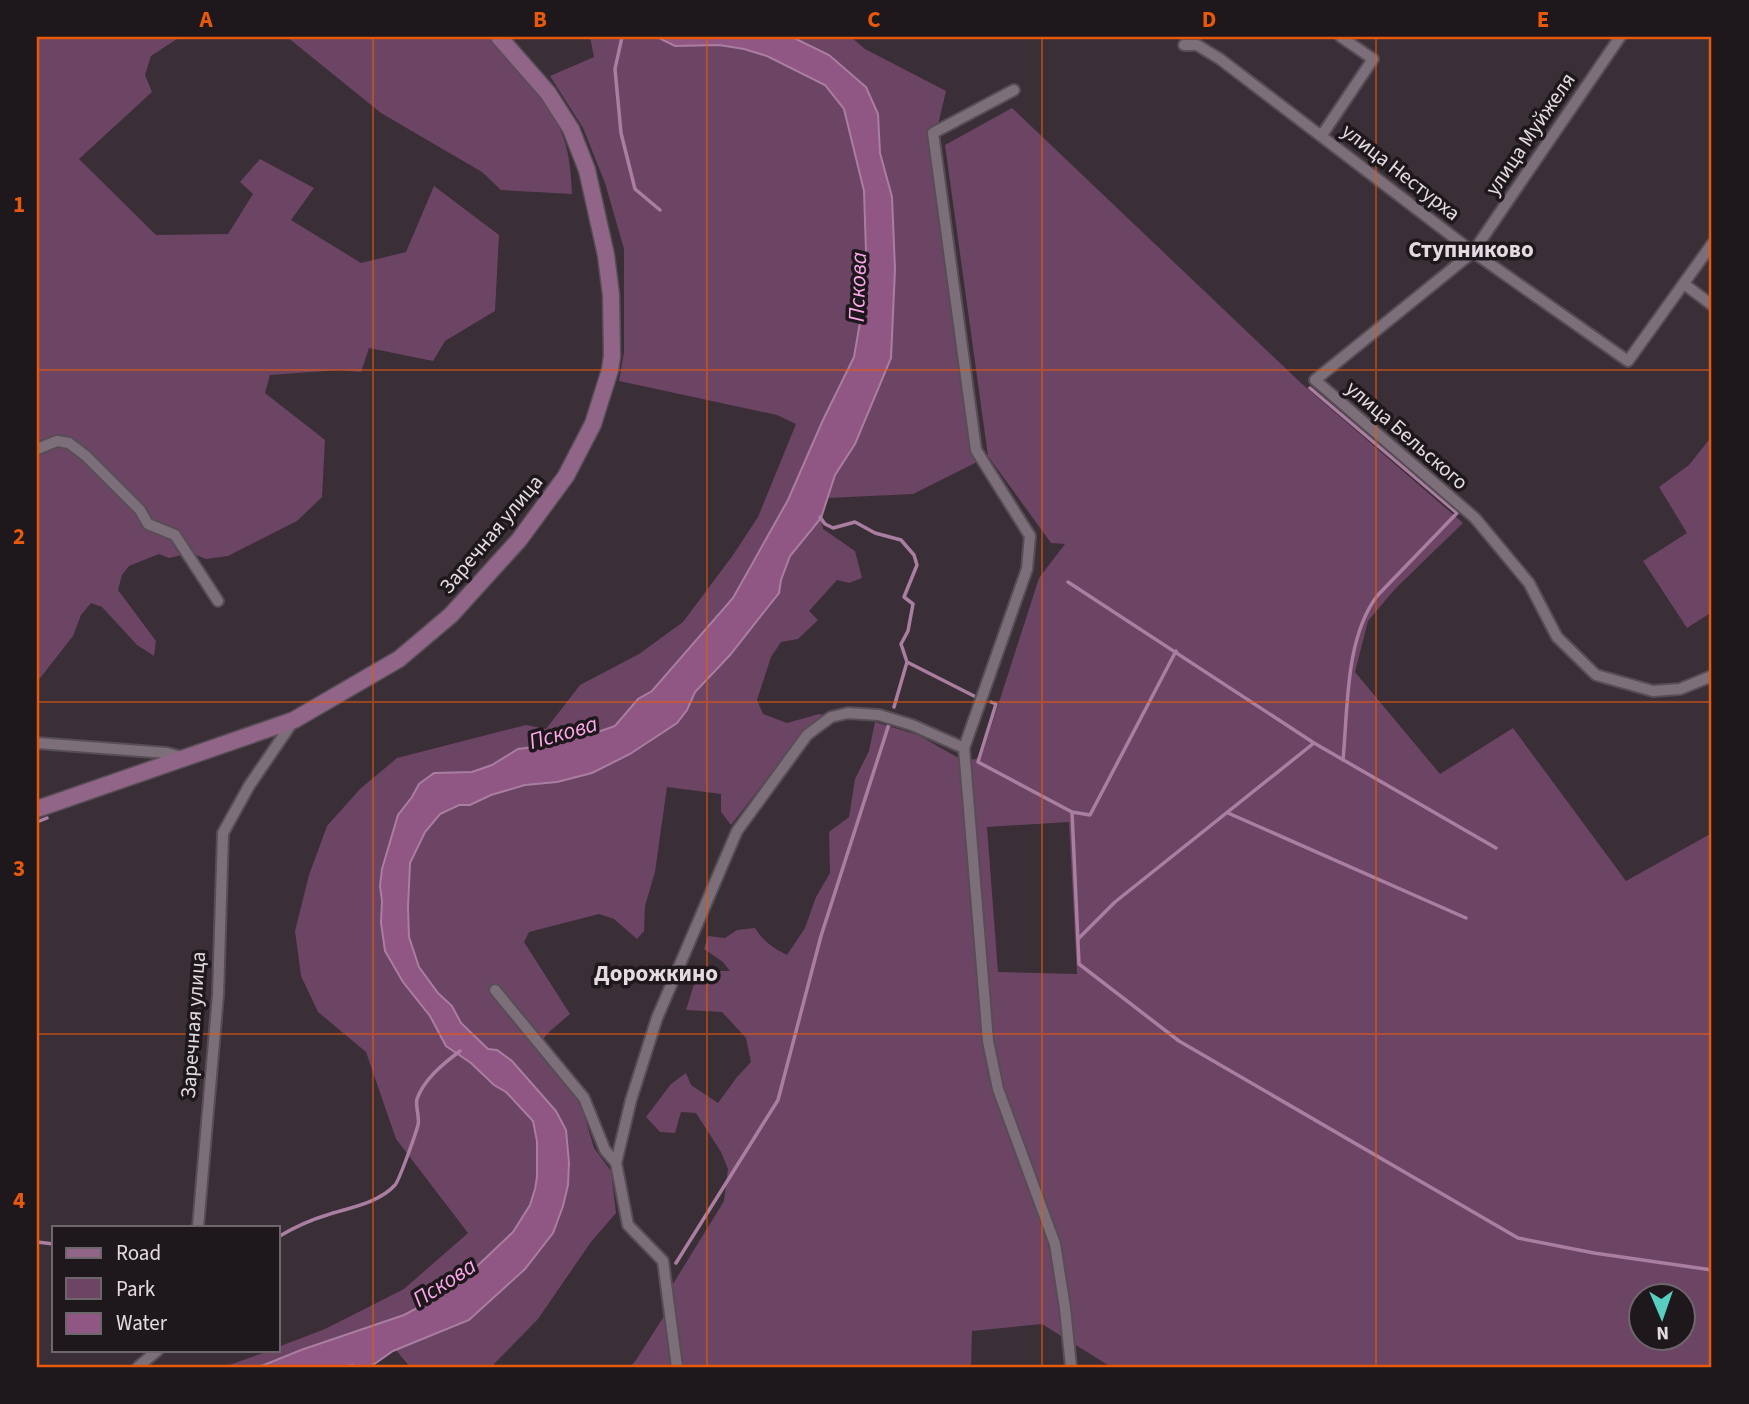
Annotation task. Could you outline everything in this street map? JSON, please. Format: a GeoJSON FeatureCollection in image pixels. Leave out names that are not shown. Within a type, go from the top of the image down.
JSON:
{"type":"FeatureCollection","features":[{"type":"Feature","properties":{"kind":"street","name":"Заречная улица"},"geometry":{"type":"LineString","coordinates":[[37,809],[294,720],[399,659],[451,614],[519,540],[555,493],[579,454],[603,395],[612,356],[611,295],[606,256],[587,170],[571,129],[548,93],[499,37]]}},
{"type":"Feature","properties":{"kind":"street"},"geometry":{"type":"LineString","coordinates":[[1322,135],[1373,60],[1341,37]]}},
{"type":"Feature","properties":{"kind":"street","name":"улица Муйжеля"},"geometry":{"type":"LineString","coordinates":[[1315,380],[1472,252],[1620,37]]}},
{"type":"Feature","properties":{"kind":"street","name":"улица Нестурха"},"geometry":{"type":"LineString","coordinates":[[1187,41],[1220,59],[1472,252],[1628,360],[1684,284]]}},
{"type":"Feature","properties":{"kind":"street"},"geometry":{"type":"LineString","coordinates":[[1014,90],[933,133],[976,450],[1030,536],[1027,569],[964,748],[988,1041],[998,1088],[1055,1244],[1065,1308],[1070,1367]]}},
{"type":"Feature","properties":{"kind":"street"},"geometry":{"type":"LineString","coordinates":[[1712,244],[1684,284],[1712,305]]}},
{"type":"Feature","properties":{"kind":"street","name":"улица Бельского"},"geometry":{"type":"LineString","coordinates":[[1315,380],[1475,519],[1529,583],[1558,637],[1596,675],[1653,691],[1680,689],[1712,676]]}},
{"type":"Feature","properties":{"kind":"street"},"geometry":{"type":"LineString","coordinates":[[37,449],[57,440],[69,443],[86,456],[140,510],[148,524],[175,535],[218,601]]}},
{"type":"Feature","properties":{"kind":"street"},"geometry":{"type":"LineString","coordinates":[[677,1367],[663,1261],[628,1225],[616,1163],[631,1100],[657,1018],[737,831],[807,735],[831,717],[848,713],[879,715],[912,725],[964,748]]}},
{"type":"Feature","properties":{"kind":"street","name":"Заречная улица"},"geometry":{"type":"LineString","coordinates":[[198,1226],[218,995],[223,833],[249,786],[294,720]]}},
{"type":"Feature","properties":{"kind":"street"},"geometry":{"type":"LineString","coordinates":[[37,743],[167,753],[184,758]]}},
{"type":"Feature","properties":{"kind":"street"},"geometry":{"type":"LineString","coordinates":[[495,990],[584,1098],[605,1150],[616,1163]]}},
{"type":"Feature","properties":{"kind":"street"},"geometry":{"type":"LineString","coordinates":[[138,1367],[156,1352]]}},
{"type":"Feature","properties":{"kind":"green space"},"geometry":{"type":"Polygon","coordinates":[[[37,37],[180,37],[151,56],[145,75],[152,92],[79,159],[156,235],[228,234],[253,194],[240,182],[260,159],[314,188],[291,220],[361,263],[406,252],[434,186],[499,235],[495,311],[445,341],[433,361],[369,348],[361,372],[339,370],[270,375],[265,393],[325,440],[322,497],[297,521],[228,556],[206,559],[191,553],[169,558],[159,554],[129,566],[122,575],[118,590],[156,641],[154,656],[137,645],[102,607],[91,603],[81,615],[73,636],[37,682],[37,37]]]}},
{"type":"Feature","properties":{"kind":"green space"},"geometry":{"type":"Polygon","coordinates":[[[287,37],[491,37],[542,98],[558,124],[568,153],[572,194],[501,190],[482,172],[381,113],[287,37]]]}},
{"type":"Feature","properties":{"kind":"green space"},"geometry":{"type":"Polygon","coordinates":[[[590,37],[657,37],[675,46],[719,45],[744,49],[767,56],[825,85],[844,109],[864,191],[867,282],[854,357],[788,500],[733,598],[652,691],[638,699],[615,726],[549,745],[518,749],[492,765],[472,772],[434,773],[419,784],[398,815],[382,869],[380,886],[385,951],[430,1016],[446,1046],[506,1092],[533,1121],[537,1141],[537,1177],[530,1205],[513,1232],[453,1289],[404,1315],[259,1367],[224,1367],[265,1352],[280,1352],[280,1346],[325,1329],[404,1289],[468,1233],[396,1139],[366,1052],[318,1012],[301,976],[295,931],[309,875],[327,826],[360,789],[397,758],[526,725],[546,729],[580,685],[639,654],[683,622],[758,517],[796,424],[777,415],[619,381],[624,352],[624,249],[605,183],[583,128],[550,76],[594,57],[590,37]]]}},
{"type":"Feature","properties":{"kind":"green space"},"geometry":{"type":"Polygon","coordinates":[[[792,37],[851,37],[865,49],[946,91],[934,142],[983,459],[913,494],[828,498],[835,475],[855,444],[891,358],[895,269],[892,197],[880,153],[878,114],[829,55],[792,37]]]}},
{"type":"Feature","properties":{"kind":"green space"},"geometry":{"type":"Polygon","coordinates":[[[1012,108],[1301,383],[1463,523],[1395,589],[1368,621],[1355,672],[1440,774],[1513,728],[1626,881],[1712,833],[1712,1367],[1111,1367],[1042,1324],[972,1331],[971,1367],[682,1367],[672,1304],[673,1284],[724,1201],[728,1169],[721,1152],[696,1113],[681,1112],[675,1133],[660,1132],[646,1117],[671,1084],[686,1073],[691,1085],[718,1103],[751,1062],[746,1038],[722,1012],[686,1010],[695,981],[702,971],[730,971],[723,962],[704,949],[708,936],[725,938],[737,930],[755,928],[769,944],[787,955],[805,928],[816,897],[830,873],[829,832],[849,817],[855,779],[869,751],[875,722],[918,735],[964,761],[981,758],[1039,578],[1065,544],[1051,543],[988,456],[945,145],[1012,108]],[[1069,822],[987,827],[998,972],[1077,974],[1069,822]],[[1032,1193],[1054,1267],[1059,1312],[1071,1312],[1059,1240],[1047,1204],[1032,1193]]]}},
{"type":"Feature","properties":{"kind":"green space"},"geometry":{"type":"Polygon","coordinates":[[[1712,436],[1712,612],[1687,628],[1643,561],[1687,533],[1659,487],[1689,465],[1712,436]]]}},
{"type":"Feature","properties":{"kind":"green space"},"geometry":{"type":"Polygon","coordinates":[[[821,518],[823,529],[855,551],[862,578],[849,583],[837,580],[809,611],[818,620],[798,639],[781,642],[771,657],[757,700],[763,714],[787,723],[824,715],[804,731],[731,825],[721,812],[721,794],[667,787],[655,872],[645,906],[644,931],[637,939],[614,919],[599,914],[529,932],[524,942],[570,1014],[537,1046],[580,1101],[594,1148],[611,1171],[616,1213],[591,1242],[538,1319],[494,1364],[496,1367],[410,1367],[396,1350],[469,1320],[525,1268],[553,1233],[568,1185],[569,1163],[556,1111],[512,1061],[488,1049],[461,1023],[452,1006],[438,993],[419,967],[409,937],[408,907],[410,863],[425,832],[440,814],[459,805],[470,805],[491,795],[525,785],[557,782],[687,710],[695,692],[730,655],[779,594],[790,556],[821,518]]]}},
{"type":"Feature","properties":{"kind":"green space"},"geometry":{"type":"Polygon","coordinates":[[[666,1313],[672,1367],[630,1367],[636,1360],[666,1313]]]}},
{"type":"Feature","properties":{"kind":"water"},"geometry":{"type":"Polygon","coordinates":[[[657,37],[792,37],[829,55],[866,87],[878,114],[880,153],[892,197],[895,269],[891,358],[855,444],[835,475],[821,518],[790,556],[779,593],[730,655],[695,692],[687,710],[677,723],[630,754],[592,773],[557,782],[525,785],[491,795],[470,805],[459,805],[440,814],[425,832],[410,863],[409,937],[419,967],[438,993],[452,1006],[461,1023],[488,1049],[497,1050],[512,1061],[556,1111],[566,1130],[568,1185],[553,1233],[525,1269],[469,1320],[393,1351],[370,1367],[259,1367],[404,1315],[453,1289],[513,1232],[530,1205],[535,1189],[537,1141],[533,1121],[506,1092],[446,1046],[430,1016],[403,982],[385,951],[380,886],[382,869],[398,815],[419,784],[434,773],[472,772],[492,765],[518,749],[549,745],[615,726],[638,699],[652,691],[733,598],[788,500],[854,357],[867,282],[864,191],[844,109],[825,85],[767,56],[719,45],[675,46],[657,37]]]}},
{"type":"Feature","properties":{"kind":"waterway"},"geometry":{"type":"LineString","coordinates":[[622,37],[615,69],[621,133],[635,189],[660,210]]}},
{"type":"Feature","properties":{"kind":"waterway"},"geometry":{"type":"LineString","coordinates":[[1310,388],[1457,513],[1377,596],[1367,613],[1353,653],[1343,760]]}},
{"type":"Feature","properties":{"kind":"waterway"},"geometry":{"type":"LineString","coordinates":[[820,517],[825,524],[833,528],[855,522],[875,533],[901,540],[914,555],[917,565],[904,597],[913,604],[908,631],[901,644],[907,662],[974,696]]}},
{"type":"Feature","properties":{"kind":"waterway"},"geometry":{"type":"LineString","coordinates":[[1068,582],[1314,743]]}},
{"type":"Feature","properties":{"kind":"waterway"},"geometry":{"type":"LineString","coordinates":[[1072,812],[1090,815],[1176,651]]}},
{"type":"Feature","properties":{"kind":"waterway"},"geometry":{"type":"LineString","coordinates":[[894,707],[907,662]]}},
{"type":"Feature","properties":{"kind":"waterway"},"geometry":{"type":"LineString","coordinates":[[991,702],[996,704],[978,762],[1072,812],[1079,964],[1179,1041],[1518,1238],[1594,1253],[1712,1270]]}},
{"type":"Feature","properties":{"kind":"waterway"},"geometry":{"type":"LineString","coordinates":[[676,1263],[778,1100],[821,936],[889,724]]}},
{"type":"Feature","properties":{"kind":"waterway"},"geometry":{"type":"LineString","coordinates":[[1079,938],[1115,902],[1314,743],[1496,848]]}},
{"type":"Feature","properties":{"kind":"waterway"},"geometry":{"type":"LineString","coordinates":[[1228,813],[1466,918]]}},
{"type":"Feature","properties":{"kind":"waterway"},"geometry":{"type":"LineString","coordinates":[[37,822],[47,818]]}},
{"type":"Feature","properties":{"kind":"waterway"},"geometry":{"type":"LineString","coordinates":[[280,1236],[314,1219],[372,1201],[395,1185],[418,1125],[417,1099],[420,1092],[435,1072],[460,1051]]}},
{"type":"Feature","properties":{"kind":"waterway"},"geometry":{"type":"LineString","coordinates":[[37,1242],[52,1244]]}},
{"type":"Feature","properties":{"kind":"district","name":"Ступниково"},"geometry":{"type":"Point","coordinates":[1471,249]}},
{"type":"Feature","properties":{"kind":"district","name":"Дорожкино"},"geometry":{"type":"Point","coordinates":[656,973]}},
{"type":"Feature","properties":{"kind":"water label","name":"Пскова"},"geometry":{"type":"Point","coordinates":[857,287]}},
{"type":"Feature","properties":{"kind":"water label","name":"Пскова"},"geometry":{"type":"Point","coordinates":[563,732]}},
{"type":"Feature","properties":{"kind":"water label","name":"Пскова"},"geometry":{"type":"Point","coordinates":[444,1282]}}]}
